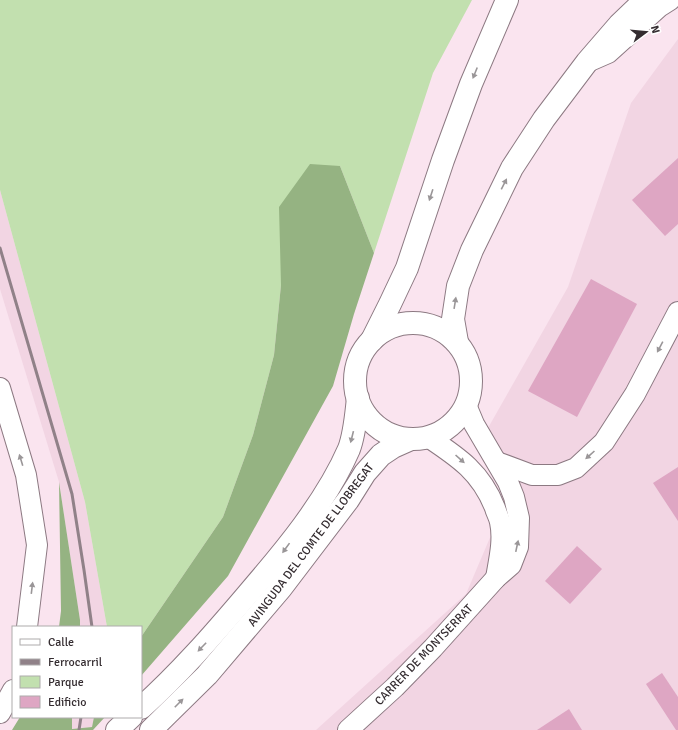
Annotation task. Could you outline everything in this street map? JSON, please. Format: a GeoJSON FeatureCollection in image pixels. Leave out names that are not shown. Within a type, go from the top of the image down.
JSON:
{"type":"FeatureCollection","features":[{"type":"Feature","properties":{"kind":"main road"},"geometry":{"type":"LineString","coordinates":[[372,340],[407,268],[443,160],[471,84],[507,0]]}},
{"type":"Feature","properties":{"kind":"main road"},"geometry":{"type":"LineString","coordinates":[[490,37],[512,0]]}},
{"type":"Feature","properties":{"kind":"main road"},"geometry":{"type":"LineString","coordinates":[[457,342],[453,319],[458,286],[487,217],[512,168],[544,119],[587,62],[619,25],[645,0]]}},
{"type":"Feature","properties":{"kind":"main road"},"geometry":{"type":"LineString","coordinates":[[414,323],[430,325],[445,332],[457,342],[465,354],[470,367],[472,381],[470,395],[466,405],[456,420],[447,429],[436,435],[419,438],[397,437],[384,431],[373,422],[364,411],[358,398],[356,388],[357,367],[365,348],[372,340],[384,330],[391,327],[399,324],[414,323]]}},
{"type":"Feature","properties":{"kind":"main road","name":"AVINGUDA DEL COMTE DE LLOBREGAT"},"geometry":{"type":"LineString","coordinates":[[142,707],[157,694],[207,642],[281,555],[313,512],[338,472],[349,447],[355,423],[358,398]]}},
{"type":"Feature","properties":{"kind":"main road","name":"AVINGUDA DEL COMTE DE LLOBREGAT"},"geometry":{"type":"LineString","coordinates":[[151,730],[207,674],[277,594],[348,500],[365,472],[381,455],[393,447],[419,438]]}},
{"type":"Feature","properties":{"kind":"main road"},"geometry":{"type":"LineString","coordinates":[[117,730],[130,718]]}},
{"type":"Feature","properties":{"kind":"street"},"geometry":{"type":"LineString","coordinates":[[587,62],[608,53],[659,7],[670,0]]}},
{"type":"Feature","properties":{"kind":"street"},"geometry":{"type":"LineString","coordinates":[[497,462],[532,475],[558,475],[576,468],[604,442],[634,394],[678,312]]}},
{"type":"Feature","properties":{"kind":"street"},"geometry":{"type":"LineString","coordinates":[[0,388],[7,430],[26,475],[37,545],[27,626]]}},
{"type":"Feature","properties":{"kind":"street","name":"CARRER DE MONTSERRAT"},"geometry":{"type":"LineString","coordinates":[[348,730],[395,687],[434,648],[496,578],[511,565],[518,547],[520,518],[514,497],[508,482],[474,424],[466,405]]}},
{"type":"Feature","properties":{"kind":"street"},"geometry":{"type":"LineString","coordinates":[[419,438],[454,454],[474,472],[489,494],[500,522],[501,540],[496,578]]}},
{"type":"Feature","properties":{"kind":"street"},"geometry":{"type":"LineString","coordinates":[[0,713],[12,692]]}},
{"type":"Feature","properties":{"kind":"shaded area"},"geometry":{"type":"Polygon","coordinates":[[[678,39],[678,730],[316,730],[466,594],[503,507],[488,428],[568,287],[631,103],[678,39]]]}},
{"type":"Feature","properties":{"kind":"shaded area"},"geometry":{"type":"Polygon","coordinates":[[[0,190],[85,502],[107,626],[80,626],[59,482],[0,289],[0,190]]]}},
{"type":"Feature","properties":{"kind":"shaded area"},"geometry":{"type":"Polygon","coordinates":[[[72,718],[94,718],[92,727],[71,729],[72,718]]]}},
{"type":"Feature","properties":{"kind":"green space"},"geometry":{"type":"Polygon","coordinates":[[[0,0],[472,0],[433,73],[374,253],[340,166],[281,285],[274,355],[253,435],[223,517],[142,636],[142,626],[107,626],[85,502],[0,190],[0,0]]]}},
{"type":"Feature","properties":{"kind":"green space"},"geometry":{"type":"Polygon","coordinates":[[[310,164],[340,166],[374,253],[333,386],[228,576],[142,675],[142,636],[223,517],[253,435],[274,355],[281,285],[279,207],[310,164]]]}},
{"type":"Feature","properties":{"kind":"green space"},"geometry":{"type":"Polygon","coordinates":[[[59,482],[80,626],[59,626],[61,611],[59,482]]]}},
{"type":"Feature","properties":{"kind":"green space"},"geometry":{"type":"Polygon","coordinates":[[[19,718],[72,718],[72,729],[92,727],[94,718],[104,718],[93,730],[12,730],[19,718]]]}},
{"type":"Feature","properties":{"kind":"building"},"geometry":{"type":"Polygon","coordinates":[[[678,158],[678,224],[665,236],[632,200],[678,158]]]}},
{"type":"Feature","properties":{"kind":"building"},"geometry":{"type":"Polygon","coordinates":[[[591,279],[637,304],[577,417],[528,391],[591,279]]]}},
{"type":"Feature","properties":{"kind":"building"},"geometry":{"type":"Polygon","coordinates":[[[678,467],[678,521],[653,483],[678,467]]]}},
{"type":"Feature","properties":{"kind":"building"},"geometry":{"type":"Polygon","coordinates":[[[577,546],[602,569],[570,604],[545,581],[577,546]]]}},
{"type":"Feature","properties":{"kind":"building"},"geometry":{"type":"Polygon","coordinates":[[[662,673],[678,697],[678,730],[676,730],[646,684],[662,673]]]}},
{"type":"Feature","properties":{"kind":"building"},"geometry":{"type":"Polygon","coordinates":[[[569,709],[582,730],[537,730],[569,709]]]}},
{"type":"Feature","properties":{"kind":"railway"},"geometry":{"type":"LineString","coordinates":[[0,248],[72,494],[92,626]]}},
{"type":"Feature","properties":{"kind":"railway"},"geometry":{"type":"LineString","coordinates":[[79,730],[81,718]]}}]}
